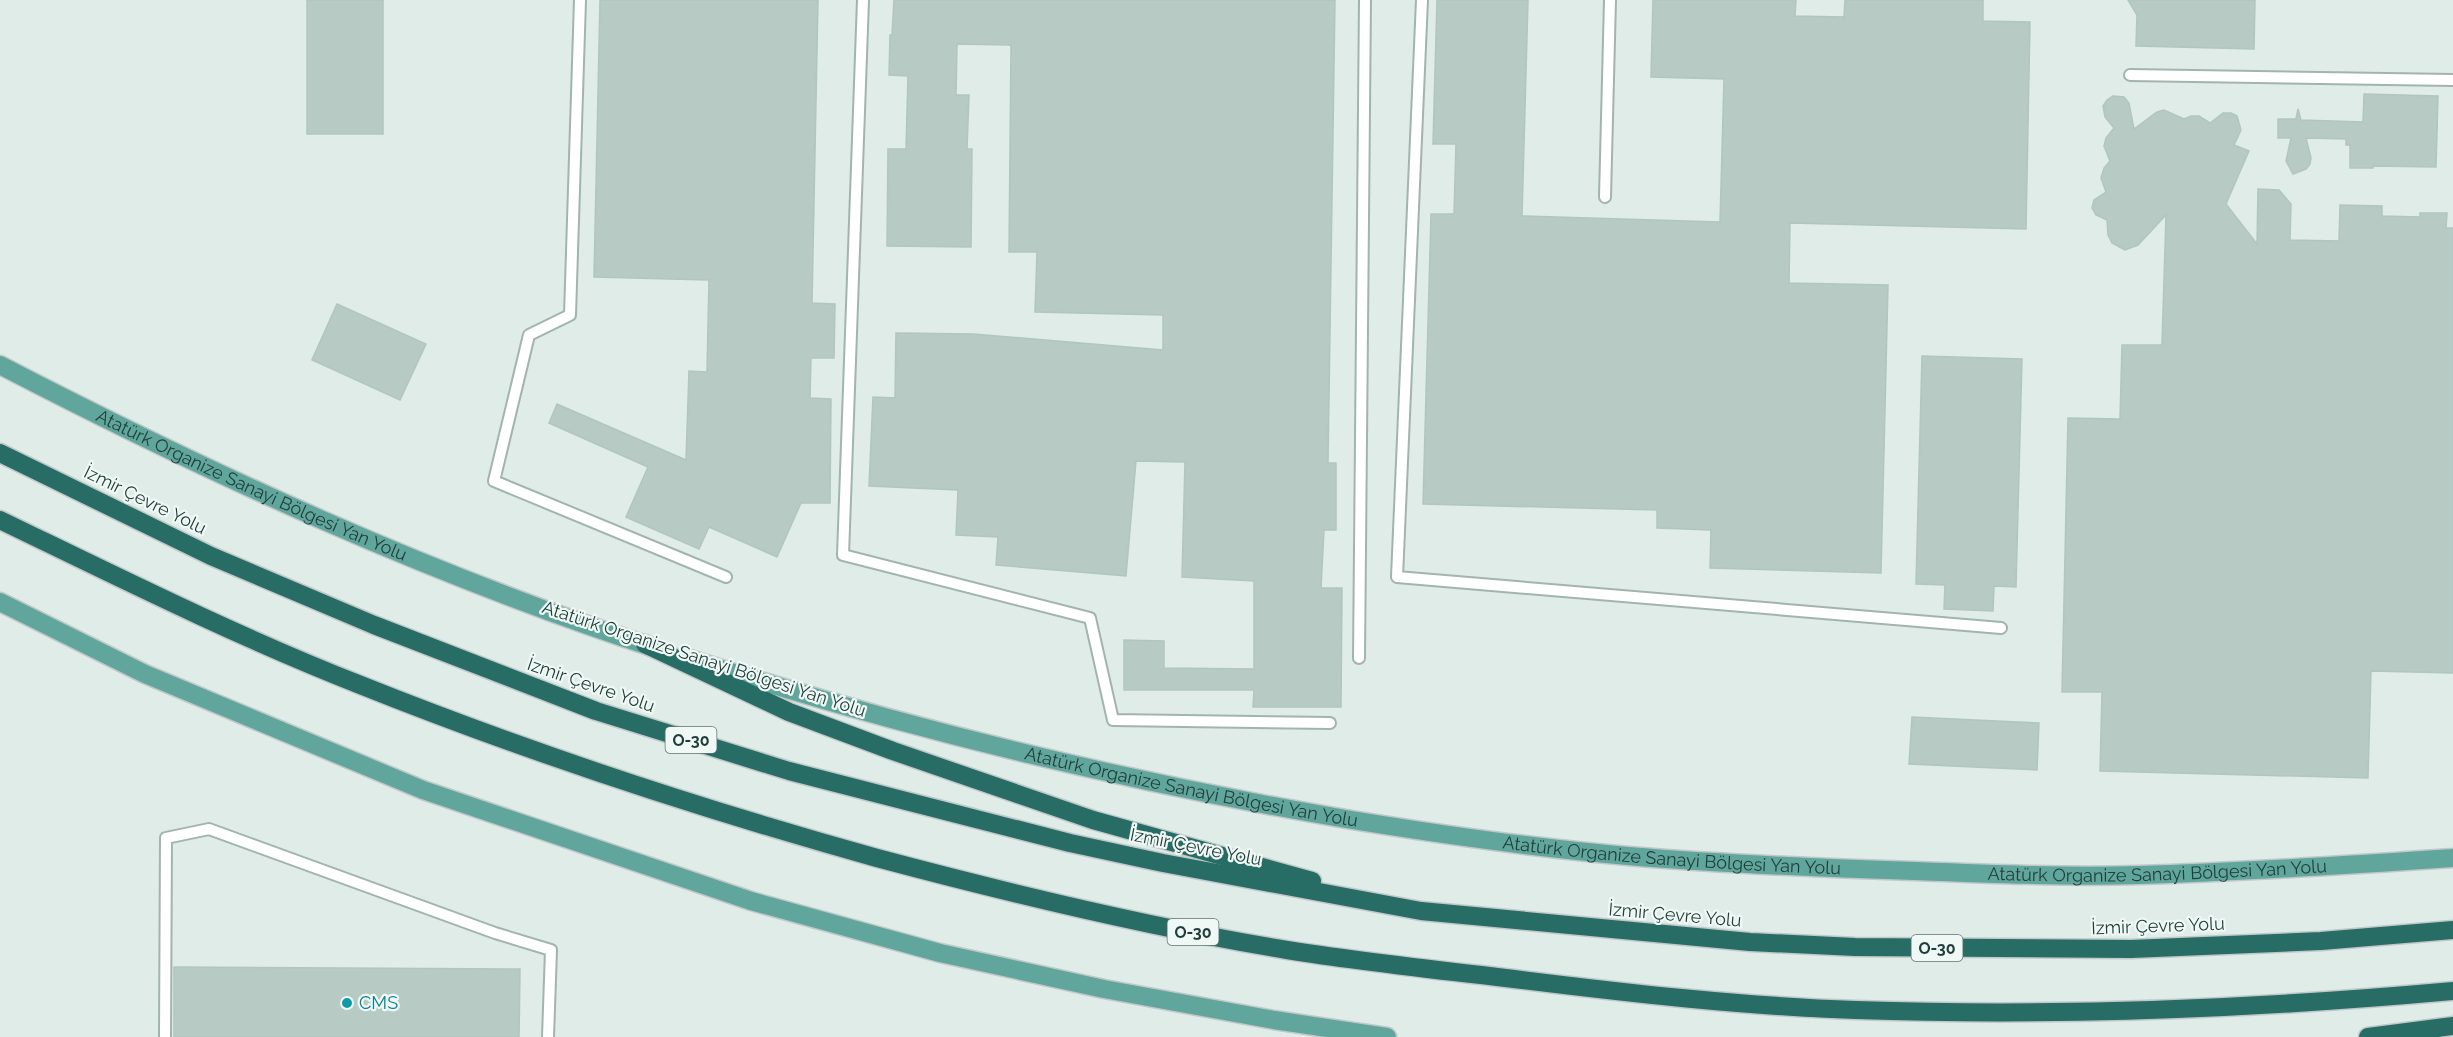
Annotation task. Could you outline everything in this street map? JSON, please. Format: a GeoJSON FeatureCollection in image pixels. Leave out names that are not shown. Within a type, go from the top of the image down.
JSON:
{"type":"FeatureCollection","features":[{"type":"Feature","properties":{"kind":"highway","name":"İzmir Çevre Yolu"},"geometry":{"type":"LineString","coordinates":[[0,453],[211,556],[374,625],[596,711],[789,771],[1070,843],[1274,884],[1421,911],[1750,942],[1879,948],[2131,949],[2321,941],[2453,930]]}},
{"type":"Feature","properties":{"kind":"highway","name":"O-30"},"geometry":{"type":"LineString","coordinates":[[0,520],[187,611],[356,684],[577,766],[770,828],[963,881],[1174,928],[1296,951],[1601,990],[1854,1010],[2128,1012],[2319,1003],[2453,991]]}},
{"type":"Feature","properties":{"kind":"highway"},"geometry":{"type":"LineString","coordinates":[[645,644],[789,712],[893,751],[1092,820],[1421,911]]}},
{"type":"Feature","properties":{"kind":"highway"},"geometry":{"type":"LineString","coordinates":[[2368,1037],[2453,1026]]}},
{"type":"Feature","properties":{"kind":"main road","name":"Atatürk Organize Sanayi Bölgesi Yan Yolu"},"geometry":{"type":"LineString","coordinates":[[0,365],[91,412],[321,520],[479,585],[645,644],[790,691],[1038,758],[1260,804],[1455,836],[1626,856],[1796,867],[2134,875],[2305,868],[2453,858]]}},
{"type":"Feature","properties":{"kind":"main road"},"geometry":{"type":"LineString","coordinates":[[0,602],[145,674],[423,790],[650,869],[751,901],[940,953],[1104,989],[1274,1020],[1387,1037]]}},
{"type":"Feature","properties":{"kind":"lane"},"geometry":{"type":"LineString","coordinates":[[579,0],[570,315],[530,335],[494,481],[726,577]]}},
{"type":"Feature","properties":{"kind":"lane"},"geometry":{"type":"LineString","coordinates":[[863,0],[843,555],[1090,618],[1113,720],[1330,723]]}},
{"type":"Feature","properties":{"kind":"lane"},"geometry":{"type":"LineString","coordinates":[[1359,658],[1365,0]]}},
{"type":"Feature","properties":{"kind":"lane"},"geometry":{"type":"LineString","coordinates":[[1422,0],[1397,577],[2001,628]]}},
{"type":"Feature","properties":{"kind":"lane"},"geometry":{"type":"LineString","coordinates":[[1605,197],[1610,0]]}},
{"type":"Feature","properties":{"kind":"lane"},"geometry":{"type":"LineString","coordinates":[[2130,75],[2453,80]]}},
{"type":"Feature","properties":{"kind":"lane"},"geometry":{"type":"LineString","coordinates":[[165,1037],[166,838],[209,829],[495,933],[551,950],[548,1037]]}},
{"type":"Feature","properties":{"kind":"building"},"geometry":{"type":"Polygon","coordinates":[[[307,0],[383,0],[383,134],[307,134],[307,0]]]}},
{"type":"Feature","properties":{"kind":"building"},"geometry":{"type":"Polygon","coordinates":[[[600,0],[818,0],[812,303],[835,304],[834,358],[811,358],[810,398],[831,399],[830,503],[801,503],[777,557],[709,527],[699,549],[626,517],[648,467],[549,423],[557,404],[686,460],[689,371],[707,372],[709,280],[594,277],[600,0]]]}},
{"type":"Feature","properties":{"kind":"building"},"geometry":{"type":"Polygon","coordinates":[[[894,0],[1335,0],[1328,463],[1336,463],[1336,530],[1324,530],[1321,588],[1342,588],[1341,707],[1253,707],[1254,690],[1124,690],[1124,640],[1164,641],[1164,668],[1254,669],[1254,581],[1182,577],[1185,462],[1136,461],[1126,576],[996,565],[998,537],[956,535],[958,490],[869,486],[873,397],[895,398],[896,333],[973,334],[1163,350],[1163,315],[1035,312],[1037,252],[1009,252],[1011,45],[957,44],[956,95],[969,95],[967,149],[972,149],[971,247],[887,246],[888,149],[906,149],[908,76],[889,75],[894,0]]]}},
{"type":"Feature","properties":{"kind":"building"},"geometry":{"type":"Polygon","coordinates":[[[1437,0],[1528,0],[1522,216],[1720,222],[1724,79],[1651,77],[1653,0],[1796,0],[1795,16],[1844,17],[1845,0],[1983,0],[1983,21],[2030,22],[2026,229],[1790,223],[1789,283],[1888,285],[1881,573],[1710,568],[1711,530],[1657,528],[1657,510],[1423,504],[1431,214],[1454,214],[1456,144],[1433,144],[1437,0]]]}},
{"type":"Feature","properties":{"kind":"building"},"geometry":{"type":"Polygon","coordinates":[[[2128,0],[2255,0],[2254,49],[2136,46],[2137,15],[2128,0]]]}},
{"type":"Feature","properties":{"kind":"building"},"geometry":{"type":"Polygon","coordinates":[[[2364,94],[2438,96],[2436,167],[2350,168],[2350,145],[2346,145],[2346,139],[2306,138],[2311,158],[2310,164],[2306,169],[2293,174],[2286,161],[2291,138],[2278,138],[2278,119],[2296,119],[2298,109],[2301,120],[2363,122],[2364,94]]]}},
{"type":"Feature","properties":{"kind":"building"},"geometry":{"type":"Polygon","coordinates":[[[2113,96],[2124,97],[2129,103],[2134,129],[2157,112],[2164,110],[2184,119],[2199,116],[2210,123],[2223,113],[2237,116],[2241,130],[2234,145],[2249,151],[2226,204],[2257,244],[2258,189],[2279,190],[2291,204],[2290,240],[2339,241],[2340,205],[2382,206],[2382,216],[2420,217],[2420,213],[2447,213],[2446,228],[2453,228],[2453,673],[2371,671],[2368,778],[2100,771],[2102,692],[2062,692],[2068,418],[2120,419],[2122,345],[2162,345],[2166,215],[2138,245],[2125,250],[2112,243],[2108,235],[2107,220],[2096,215],[2092,208],[2094,200],[2106,192],[2101,178],[2104,168],[2110,161],[2104,146],[2106,138],[2114,128],[2105,117],[2103,106],[2113,96]]]}},
{"type":"Feature","properties":{"kind":"building"},"geometry":{"type":"Polygon","coordinates":[[[337,304],[426,344],[400,400],[312,360],[337,304]]]}},
{"type":"Feature","properties":{"kind":"building"},"geometry":{"type":"Polygon","coordinates":[[[1922,356],[2022,359],[2016,587],[1994,586],[1993,611],[1944,609],[1945,585],[1916,584],[1922,356]]]}},
{"type":"Feature","properties":{"kind":"building"},"geometry":{"type":"Polygon","coordinates":[[[1912,717],[2039,723],[2037,770],[1909,764],[1912,717]]]}},
{"type":"Feature","properties":{"kind":"building","name":"CMS"},"geometry":{"type":"Polygon","coordinates":[[[174,967],[520,969],[519,1037],[174,1037],[174,967]]]}},
{"type":"Feature","properties":{"kind":"place","name":"CMS"},"geometry":{"type":"Point","coordinates":[347,1003]}}]}
